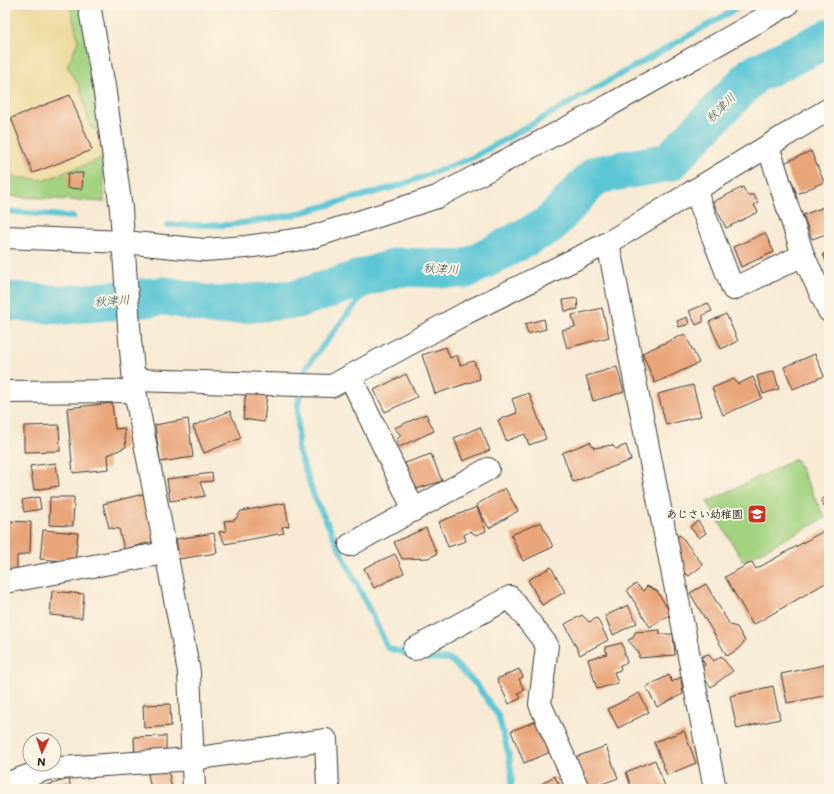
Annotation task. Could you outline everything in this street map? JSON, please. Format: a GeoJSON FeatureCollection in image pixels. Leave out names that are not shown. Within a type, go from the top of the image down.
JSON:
{"type":"FeatureCollection","features":[{"type":"Feature","properties":{"kind":"street"},"geometry":{"type":"LineString","coordinates":[[90,5],[104,86],[121,209],[134,386],[165,553],[178,607],[189,672],[194,789]]}},
{"type":"Feature","properties":{"kind":"street"},"geometry":{"type":"LineString","coordinates":[[5,237],[124,242],[204,250],[246,247],[309,238],[437,197],[610,105],[787,5]]}},
{"type":"Feature","properties":{"kind":"street"},"geometry":{"type":"LineString","coordinates":[[5,392],[134,386],[332,386],[466,313],[608,243],[829,109]]}},
{"type":"Feature","properties":{"kind":"street"},"geometry":{"type":"LineString","coordinates":[[768,146],[803,255],[827,303]]}},
{"type":"Feature","properties":{"kind":"street"},"geometry":{"type":"LineString","coordinates":[[695,190],[733,289],[803,255]]}},
{"type":"Feature","properties":{"kind":"street"},"geometry":{"type":"LineString","coordinates":[[608,243],[715,789]]}},
{"type":"Feature","properties":{"kind":"street"},"geometry":{"type":"LineString","coordinates":[[350,376],[414,510]]}},
{"type":"Feature","properties":{"kind":"street"},"geometry":{"type":"LineString","coordinates":[[350,545],[488,469]]}},
{"type":"Feature","properties":{"kind":"street"},"geometry":{"type":"LineString","coordinates":[[5,582],[165,553]]}},
{"type":"Feature","properties":{"kind":"street"},"geometry":{"type":"LineString","coordinates":[[414,649],[510,597],[547,645],[540,704],[578,789]]}},
{"type":"Feature","properties":{"kind":"street"},"geometry":{"type":"LineString","coordinates":[[5,784],[47,769],[192,759],[326,740],[328,789]]}},
{"type":"Feature","properties":{"kind":"green space"},"geometry":{"type":"Polygon","coordinates":[[[5,5],[81,5],[103,150],[104,202],[5,196],[5,5]]]}},
{"type":"Feature","properties":{"kind":"green space"},"geometry":{"type":"Polygon","coordinates":[[[796,459],[825,518],[743,561],[707,502],[796,459]]]}},
{"type":"Feature","properties":{"kind":"sand"},"geometry":{"type":"Polygon","coordinates":[[[5,5],[70,5],[78,41],[67,66],[80,88],[91,128],[101,131],[103,158],[45,180],[5,176],[5,5]]]}},
{"type":"Feature","properties":{"kind":"building"},"geometry":{"type":"Polygon","coordinates":[[[70,95],[92,150],[33,173],[11,118],[70,95]]]}},
{"type":"Feature","properties":{"kind":"building"},"geometry":{"type":"Polygon","coordinates":[[[811,151],[824,182],[797,194],[784,163],[811,151]]]}},
{"type":"Feature","properties":{"kind":"building"},"geometry":{"type":"Polygon","coordinates":[[[68,173],[83,173],[82,189],[67,188],[68,173]]]}},
{"type":"Feature","properties":{"kind":"building"},"geometry":{"type":"Polygon","coordinates":[[[743,187],[747,195],[754,195],[758,203],[754,205],[758,212],[726,228],[713,202],[743,187]]]}},
{"type":"Feature","properties":{"kind":"building"},"geometry":{"type":"Polygon","coordinates":[[[829,205],[829,233],[812,239],[803,215],[829,205]]]}},
{"type":"Feature","properties":{"kind":"building"},"geometry":{"type":"Polygon","coordinates":[[[765,233],[774,252],[741,267],[733,247],[765,233]]]}},
{"type":"Feature","properties":{"kind":"building"},"geometry":{"type":"Polygon","coordinates":[[[829,251],[829,268],[823,254],[829,251]]]}},
{"type":"Feature","properties":{"kind":"building"},"geometry":{"type":"Polygon","coordinates":[[[577,298],[578,309],[565,311],[563,300],[577,298]]]}},
{"type":"Feature","properties":{"kind":"building"},"geometry":{"type":"Polygon","coordinates":[[[708,303],[712,311],[703,315],[703,322],[696,325],[689,311],[708,303]]]}},
{"type":"Feature","properties":{"kind":"building"},"geometry":{"type":"Polygon","coordinates":[[[602,308],[609,337],[567,348],[562,330],[575,327],[572,315],[602,308]]]}},
{"type":"Feature","properties":{"kind":"building"},"geometry":{"type":"Polygon","coordinates":[[[726,314],[738,341],[721,349],[709,322],[726,314]]]}},
{"type":"Feature","properties":{"kind":"building"},"geometry":{"type":"Polygon","coordinates":[[[687,317],[689,324],[679,327],[677,321],[687,317]]]}},
{"type":"Feature","properties":{"kind":"building"},"geometry":{"type":"Polygon","coordinates":[[[544,319],[546,329],[528,334],[525,324],[544,319]]]}},
{"type":"Feature","properties":{"kind":"building"},"geometry":{"type":"Polygon","coordinates":[[[685,334],[699,363],[655,383],[642,353],[685,334]]]}},
{"type":"Feature","properties":{"kind":"building"},"geometry":{"type":"Polygon","coordinates":[[[446,347],[450,358],[457,355],[460,365],[474,361],[480,379],[435,394],[422,355],[446,347]]]}},
{"type":"Feature","properties":{"kind":"building"},"geometry":{"type":"Polygon","coordinates":[[[815,354],[824,376],[793,389],[784,367],[815,354]]]}},
{"type":"Feature","properties":{"kind":"building"},"geometry":{"type":"Polygon","coordinates":[[[617,367],[624,392],[593,401],[586,376],[617,367]]]}},
{"type":"Feature","properties":{"kind":"building"},"geometry":{"type":"Polygon","coordinates":[[[774,371],[779,389],[763,394],[757,376],[774,371]]]}},
{"type":"Feature","properties":{"kind":"building"},"geometry":{"type":"Polygon","coordinates":[[[406,374],[417,397],[385,412],[374,390],[406,374]]]}},
{"type":"Feature","properties":{"kind":"building"},"geometry":{"type":"Polygon","coordinates":[[[753,377],[762,398],[723,415],[712,388],[734,379],[738,384],[753,377]]]}},
{"type":"Feature","properties":{"kind":"building"},"geometry":{"type":"Polygon","coordinates":[[[693,385],[701,416],[666,425],[658,394],[693,385]]]}},
{"type":"Feature","properties":{"kind":"building"},"geometry":{"type":"Polygon","coordinates":[[[246,392],[267,394],[264,422],[243,419],[246,392]]]}},
{"type":"Feature","properties":{"kind":"building"},"geometry":{"type":"Polygon","coordinates":[[[529,393],[546,439],[529,445],[525,434],[506,441],[498,420],[517,413],[512,399],[529,393]]]}},
{"type":"Feature","properties":{"kind":"building"},"geometry":{"type":"Polygon","coordinates":[[[112,403],[115,429],[124,428],[126,447],[108,455],[109,469],[73,473],[67,408],[112,403]]]}},
{"type":"Feature","properties":{"kind":"building"},"geometry":{"type":"Polygon","coordinates":[[[230,411],[241,438],[204,453],[193,426],[230,411]]]}},
{"type":"Feature","properties":{"kind":"building"},"geometry":{"type":"Polygon","coordinates":[[[426,414],[434,431],[399,447],[396,440],[401,435],[394,428],[426,414]]]}},
{"type":"Feature","properties":{"kind":"building"},"geometry":{"type":"Polygon","coordinates":[[[188,419],[193,457],[160,462],[155,425],[188,419]]]}},
{"type":"Feature","properties":{"kind":"building"},"geometry":{"type":"Polygon","coordinates":[[[59,425],[60,451],[24,452],[24,426],[59,425]]]}},
{"type":"Feature","properties":{"kind":"building"},"geometry":{"type":"Polygon","coordinates":[[[480,427],[490,450],[463,461],[454,438],[480,427]]]}},
{"type":"Feature","properties":{"kind":"building"},"geometry":{"type":"Polygon","coordinates":[[[590,442],[594,448],[612,445],[616,449],[626,445],[631,460],[573,482],[562,453],[590,442]]]}},
{"type":"Feature","properties":{"kind":"building"},"geometry":{"type":"Polygon","coordinates":[[[431,454],[442,481],[413,490],[405,463],[431,454]]]}},
{"type":"Feature","properties":{"kind":"building"},"geometry":{"type":"Polygon","coordinates":[[[56,463],[59,486],[34,490],[30,466],[56,463]]]}},
{"type":"Feature","properties":{"kind":"building"},"geometry":{"type":"Polygon","coordinates":[[[212,473],[213,481],[200,482],[205,496],[170,501],[167,479],[212,473]]]}},
{"type":"Feature","properties":{"kind":"building"},"geometry":{"type":"Polygon","coordinates":[[[5,478],[9,494],[5,495],[5,478]]]}},
{"type":"Feature","properties":{"kind":"building"},"geometry":{"type":"Polygon","coordinates":[[[505,488],[518,511],[489,528],[476,505],[505,488]]]}},
{"type":"Feature","properties":{"kind":"building"},"geometry":{"type":"Polygon","coordinates":[[[143,494],[155,541],[124,549],[119,529],[109,528],[103,504],[143,494]]]}},
{"type":"Feature","properties":{"kind":"building"},"geometry":{"type":"Polygon","coordinates":[[[829,495],[829,514],[821,500],[829,495]]]}},
{"type":"Feature","properties":{"kind":"building"},"geometry":{"type":"Polygon","coordinates":[[[39,497],[41,509],[24,512],[22,500],[39,497]]]}},
{"type":"Feature","properties":{"kind":"building"},"geometry":{"type":"Polygon","coordinates":[[[50,497],[74,497],[73,526],[49,525],[50,497]]]}},
{"type":"Feature","properties":{"kind":"building"},"geometry":{"type":"Polygon","coordinates":[[[285,503],[289,526],[282,527],[284,533],[225,544],[219,532],[226,531],[224,521],[235,520],[241,511],[285,503]]]}},
{"type":"Feature","properties":{"kind":"building"},"geometry":{"type":"Polygon","coordinates":[[[477,507],[486,531],[476,535],[470,531],[464,535],[466,541],[448,547],[439,522],[477,507]]]}},
{"type":"Feature","properties":{"kind":"building"},"geometry":{"type":"Polygon","coordinates":[[[5,521],[31,522],[30,553],[17,556],[17,574],[5,573],[5,521]]]}},
{"type":"Feature","properties":{"kind":"building"},"geometry":{"type":"Polygon","coordinates":[[[698,521],[706,533],[699,538],[690,527],[698,521]]]}},
{"type":"Feature","properties":{"kind":"building"},"geometry":{"type":"Polygon","coordinates":[[[541,522],[553,547],[523,561],[511,535],[541,522]]]}},
{"type":"Feature","properties":{"kind":"building"},"geometry":{"type":"Polygon","coordinates":[[[426,528],[437,554],[428,558],[402,559],[394,542],[426,528]]]}},
{"type":"Feature","properties":{"kind":"building"},"geometry":{"type":"Polygon","coordinates":[[[829,528],[829,581],[753,625],[725,577],[752,562],[756,569],[829,528]]]}},
{"type":"Feature","properties":{"kind":"building"},"geometry":{"type":"Polygon","coordinates":[[[43,530],[78,533],[75,562],[40,559],[43,530]]]}},
{"type":"Feature","properties":{"kind":"building"},"geometry":{"type":"Polygon","coordinates":[[[214,533],[217,553],[179,559],[176,539],[214,533]]]}},
{"type":"Feature","properties":{"kind":"building"},"geometry":{"type":"Polygon","coordinates":[[[680,535],[703,565],[689,576],[681,571],[675,539],[680,535]]]}},
{"type":"Feature","properties":{"kind":"building"},"geometry":{"type":"Polygon","coordinates":[[[395,554],[404,573],[374,588],[364,568],[395,554]]]}},
{"type":"Feature","properties":{"kind":"building"},"geometry":{"type":"Polygon","coordinates":[[[551,567],[565,592],[542,605],[528,580],[551,567]]]}},
{"type":"Feature","properties":{"kind":"building"},"geometry":{"type":"Polygon","coordinates":[[[636,584],[643,591],[647,586],[657,591],[671,614],[650,627],[627,590],[636,584]]]}},
{"type":"Feature","properties":{"kind":"building"},"geometry":{"type":"Polygon","coordinates":[[[706,584],[730,625],[737,627],[745,641],[737,650],[727,656],[690,593],[706,584]]]}},
{"type":"Feature","properties":{"kind":"building"},"geometry":{"type":"Polygon","coordinates":[[[52,591],[84,594],[82,618],[50,615],[52,591]]]}},
{"type":"Feature","properties":{"kind":"building"},"geometry":{"type":"Polygon","coordinates":[[[628,605],[637,623],[613,635],[605,616],[628,605]]]}},
{"type":"Feature","properties":{"kind":"building"},"geometry":{"type":"Polygon","coordinates":[[[582,615],[589,622],[597,618],[608,640],[580,655],[565,624],[582,615]]]}},
{"type":"Feature","properties":{"kind":"building"},"geometry":{"type":"Polygon","coordinates":[[[660,630],[660,634],[673,634],[675,655],[639,658],[639,653],[628,640],[633,638],[635,632],[660,630]]]}},
{"type":"Feature","properties":{"kind":"building"},"geometry":{"type":"Polygon","coordinates":[[[622,643],[627,663],[620,665],[621,670],[614,672],[618,683],[597,689],[588,659],[607,654],[605,647],[622,643]]]}},
{"type":"Feature","properties":{"kind":"building"},"geometry":{"type":"Polygon","coordinates":[[[708,654],[714,661],[721,656],[733,671],[711,687],[699,671],[705,665],[701,657],[708,654]]]}},
{"type":"Feature","properties":{"kind":"building"},"geometry":{"type":"Polygon","coordinates":[[[829,664],[829,695],[787,703],[781,674],[829,664]]]}},
{"type":"Feature","properties":{"kind":"building"},"geometry":{"type":"Polygon","coordinates":[[[519,669],[523,677],[519,679],[524,690],[518,693],[521,698],[509,704],[497,679],[519,669]]]}},
{"type":"Feature","properties":{"kind":"building"},"geometry":{"type":"Polygon","coordinates":[[[669,675],[672,682],[681,677],[683,694],[657,707],[646,687],[669,675]]]}},
{"type":"Feature","properties":{"kind":"building"},"geometry":{"type":"Polygon","coordinates":[[[773,686],[780,719],[737,729],[730,696],[773,686]]]}},
{"type":"Feature","properties":{"kind":"building"},"geometry":{"type":"Polygon","coordinates":[[[639,693],[649,712],[618,728],[608,709],[639,693]]]}},
{"type":"Feature","properties":{"kind":"building"},"geometry":{"type":"Polygon","coordinates":[[[170,704],[171,726],[144,728],[143,705],[170,704]]]}},
{"type":"Feature","properties":{"kind":"building"},"geometry":{"type":"Polygon","coordinates":[[[541,719],[553,751],[524,763],[511,731],[541,719]]]}},
{"type":"Feature","properties":{"kind":"building"},"geometry":{"type":"Polygon","coordinates":[[[684,731],[696,763],[667,775],[654,742],[684,731]]]}},
{"type":"Feature","properties":{"kind":"building"},"geometry":{"type":"Polygon","coordinates":[[[166,736],[166,758],[135,758],[134,737],[166,736]]]}},
{"type":"Feature","properties":{"kind":"building"},"geometry":{"type":"Polygon","coordinates":[[[606,746],[618,778],[589,789],[576,757],[606,746]]]}},
{"type":"Feature","properties":{"kind":"building"},"geometry":{"type":"Polygon","coordinates":[[[655,760],[666,789],[632,789],[626,772],[655,760]]]}},
{"type":"Feature","properties":{"kind":"building"},"geometry":{"type":"Polygon","coordinates":[[[168,770],[172,789],[151,789],[148,774],[168,770]]]}},
{"type":"Feature","properties":{"kind":"building"},"geometry":{"type":"Polygon","coordinates":[[[554,776],[562,789],[534,789],[554,776]]]}},
{"type":"Feature","properties":{"kind":"building"},"geometry":{"type":"Polygon","coordinates":[[[69,779],[71,789],[45,789],[44,786],[69,779]]]}},
{"type":"Feature","properties":{"kind":"waterway"},"geometry":{"type":"LineString","coordinates":[[167,225],[230,225],[293,215],[401,185],[474,157],[743,5]]}},
{"type":"Feature","properties":{"kind":"waterway","name":"秋津川"},"geometry":{"type":"LineString","coordinates":[[5,301],[64,305],[166,296],[216,306],[297,299],[398,267],[466,269],[549,225],[596,175],[669,162],[753,75],[829,38]]}},
{"type":"Feature","properties":{"kind":"waterway"},"geometry":{"type":"LineString","coordinates":[[5,211],[73,217]]}},
{"type":"Feature","properties":{"kind":"waterway"},"geometry":{"type":"LineString","coordinates":[[398,267],[359,300],[307,366],[298,404],[298,449],[314,496],[388,648],[419,658],[450,659],[476,684],[498,715],[509,756],[512,780],[510,789]]}},
{"type":"Feature","properties":{"kind":"place","name":"あじさい幼稚園"},"geometry":{"type":"Point","coordinates":[757,514]}}]}
